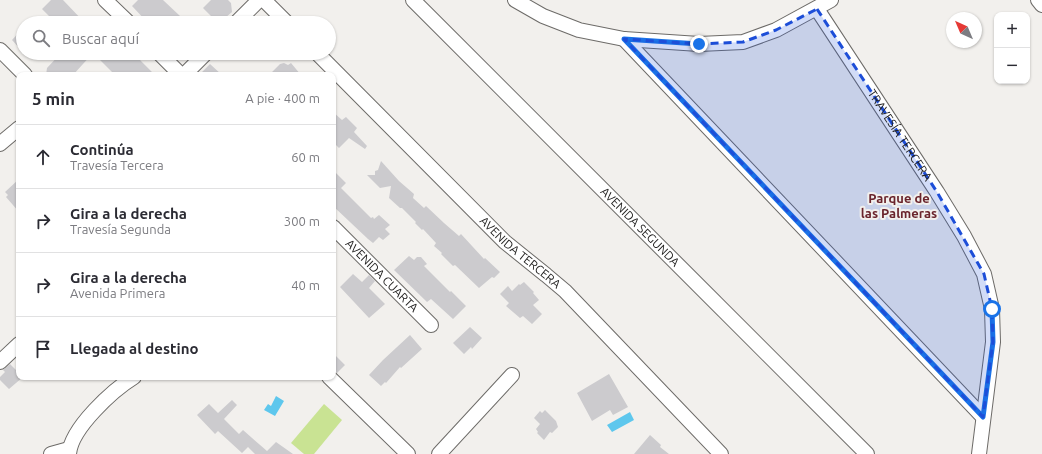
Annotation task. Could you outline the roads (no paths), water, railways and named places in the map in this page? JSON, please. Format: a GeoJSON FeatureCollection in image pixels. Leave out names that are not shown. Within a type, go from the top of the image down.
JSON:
{"type":"FeatureCollection","features":[{"type":"Feature","properties":{"kind":"street"},"geometry":{"type":"LineString","coordinates":[[105,0],[122,16]]}},
{"type":"Feature","properties":{"kind":"street"},"geometry":{"type":"LineString","coordinates":[[243,16],[259,0]]}},
{"type":"Feature","properties":{"kind":"street"},"geometry":{"type":"LineString","coordinates":[[264,0],[280,16]]}},
{"type":"Feature","properties":{"kind":"street","name":"AVENIDA SEGUNDA"},"geometry":{"type":"LineString","coordinates":[[413,0],[867,454]]}},
{"type":"Feature","properties":{"kind":"street"},"geometry":{"type":"LineString","coordinates":[[515,0],[543,16],[579,30],[624,39],[699,44],[743,42],[776,30],[831,0]]}},
{"type":"Feature","properties":{"kind":"street"},"geometry":{"type":"LineString","coordinates":[[1038,0],[1042,5]]}},
{"type":"Feature","properties":{"kind":"street","name":"TRAVESÍA TERCERA"},"geometry":{"type":"LineString","coordinates":[[817,9],[937,192],[964,236],[984,274],[992,309],[993,342],[979,454]]}},
{"type":"Feature","properties":{"kind":"street"},"geometry":{"type":"LineString","coordinates":[[624,39],[983,417]]}},
{"type":"Feature","properties":{"kind":"street"},"geometry":{"type":"LineString","coordinates":[[0,50],[22,72]]}},
{"type":"Feature","properties":{"kind":"street"},"geometry":{"type":"LineString","coordinates":[[167,60],[180,72]]}},
{"type":"Feature","properties":{"kind":"street"},"geometry":{"type":"LineString","coordinates":[[186,72],[199,60]]}},
{"type":"Feature","properties":{"kind":"street","name":"AVENIDA TERCERA"},"geometry":{"type":"LineString","coordinates":[[324,60],[506,242],[565,291],[721,454]]}},
{"type":"Feature","properties":{"kind":"street"},"geometry":{"type":"LineString","coordinates":[[0,144],[16,131]]}},
{"type":"Feature","properties":{"kind":"street","name":"AVENIDA CUARTA"},"geometry":{"type":"LineString","coordinates":[[336,230],[431,325]]}},
{"type":"Feature","properties":{"kind":"street"},"geometry":{"type":"LineString","coordinates":[[0,362],[16,347]]}},
{"type":"Feature","properties":{"kind":"street"},"geometry":{"type":"LineString","coordinates":[[439,454],[512,375]]}},
{"type":"Feature","properties":{"kind":"street"},"geometry":{"type":"LineString","coordinates":[[51,454],[69,451],[78,430],[92,413],[130,380]]}},
{"type":"Feature","properties":{"kind":"street"},"geometry":{"type":"LineString","coordinates":[[332,380],[408,454]]}},
{"type":"Feature","properties":{"kind":"water"},"geometry":{"type":"Polygon","coordinates":[[[276,396],[284,401],[275,416],[264,410],[268,404],[271,406],[276,396]]]}},
{"type":"Feature","properties":{"kind":"water"},"geometry":{"type":"Polygon","coordinates":[[[630,412],[634,420],[612,432],[607,425],[630,412]]]}},
{"type":"Feature","properties":{"kind":"district","name":"Parque de las Palmeras"},"geometry":{"type":"Point","coordinates":[899,206]}}]}
